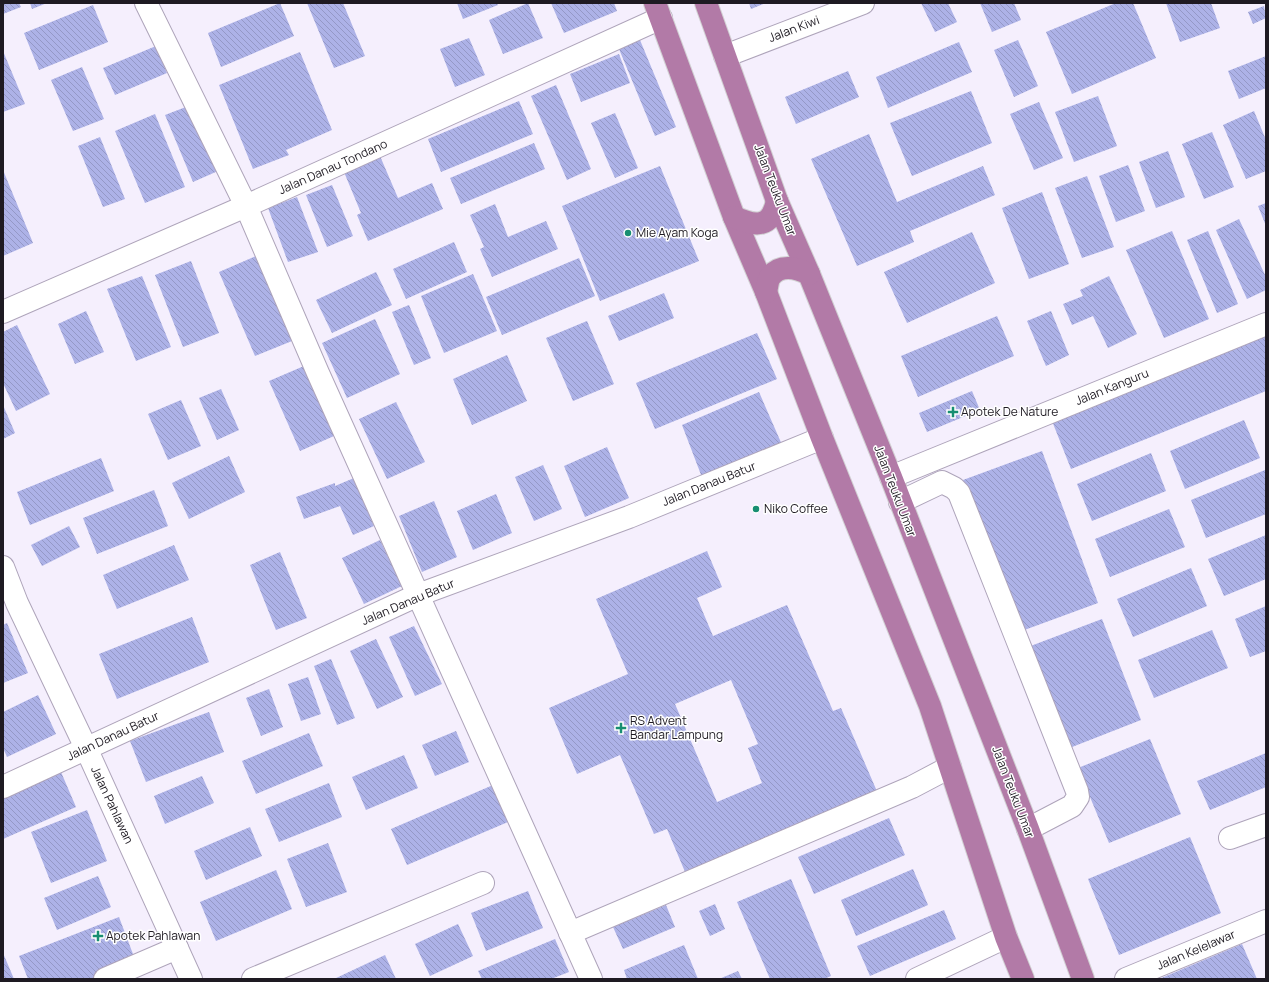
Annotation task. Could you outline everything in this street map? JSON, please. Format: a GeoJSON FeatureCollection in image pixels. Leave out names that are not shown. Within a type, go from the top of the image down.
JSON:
{"type":"FeatureCollection","features":[{"type":"Feature","properties":{"kind":"highway","name":"Jalan Teuku Umar"},"geometry":{"type":"LineString","coordinates":[[706,3],[777,201],[809,274],[891,477],[1028,829],[1083,979]]}},
{"type":"Feature","properties":{"kind":"highway"},"geometry":{"type":"LineString","coordinates":[[658,11],[734,217],[766,292],[822,438],[930,706],[1006,937],[1023,979]]}},
{"type":"Feature","properties":{"kind":"highway"},"geometry":{"type":"LineString","coordinates":[[734,217],[749,224],[763,223],[774,213],[777,201]]}},
{"type":"Feature","properties":{"kind":"highway"},"geometry":{"type":"LineString","coordinates":[[766,292],[770,276],[781,268],[796,268],[809,274]]}},
{"type":"Feature","properties":{"kind":"street"},"geometry":{"type":"LineString","coordinates":[[146,3],[246,206],[318,373],[591,979]]}},
{"type":"Feature","properties":{"kind":"street","name":"Jalan Kiwi"},"geometry":{"type":"LineString","coordinates":[[725,56],[863,3]]}},
{"type":"Feature","properties":{"kind":"street","name":"Jalan Danau Tondano"},"geometry":{"type":"LineString","coordinates":[[3,312],[246,206],[658,11]]}},
{"type":"Feature","properties":{"kind":"street","name":"Jalan Kanguru"},"geometry":{"type":"LineString","coordinates":[[891,477],[1266,324]]}},
{"type":"Feature","properties":{"kind":"street","name":"Jalan Danau Batur"},"geometry":{"type":"LineString","coordinates":[[3,787],[418,595],[614,522],[822,438]]}},
{"type":"Feature","properties":{"kind":"street"},"geometry":{"type":"LineString","coordinates":[[900,502],[942,482],[954,488],[959,493],[1078,792],[1078,797],[1072,806],[1028,829]]}},
{"type":"Feature","properties":{"kind":"street","name":"Jalan Pahlawan"},"geometry":{"type":"LineString","coordinates":[[3,567],[17,603],[86,748],[191,979]]}},
{"type":"Feature","properties":{"kind":"street"},"geometry":{"type":"LineString","coordinates":[[570,933],[912,787],[950,767]]}},
{"type":"Feature","properties":{"kind":"street"},"geometry":{"type":"LineString","coordinates":[[1230,838],[1266,825]]}},
{"type":"Feature","properties":{"kind":"street"},"geometry":{"type":"LineString","coordinates":[[253,979],[483,883]]}},
{"type":"Feature","properties":{"kind":"street","name":"Jalan Kelelawar"},"geometry":{"type":"LineString","coordinates":[[1126,979],[1266,921]]}},
{"type":"Feature","properties":{"kind":"street"},"geometry":{"type":"LineString","coordinates":[[917,979],[1006,937]]}},
{"type":"Feature","properties":{"kind":"street"},"geometry":{"type":"LineString","coordinates":[[105,979],[177,948]]}},
{"type":"Feature","properties":{"kind":"building"},"geometry":{"type":"Polygon","coordinates":[[[3,3],[19,3],[21,7],[3,14],[3,3]]]}},
{"type":"Feature","properties":{"kind":"building"},"geometry":{"type":"Polygon","coordinates":[[[30,3],[47,3],[32,9],[30,3]]]}},
{"type":"Feature","properties":{"kind":"building"},"geometry":{"type":"Polygon","coordinates":[[[280,3],[294,36],[221,67],[208,33],[280,3]]]}},
{"type":"Feature","properties":{"kind":"building"},"geometry":{"type":"Polygon","coordinates":[[[307,3],[343,3],[365,56],[334,68],[307,3]]]}},
{"type":"Feature","properties":{"kind":"building"},"geometry":{"type":"Polygon","coordinates":[[[457,3],[497,3],[498,5],[463,19],[457,3]]]}},
{"type":"Feature","properties":{"kind":"building"},"geometry":{"type":"Polygon","coordinates":[[[528,3],[543,38],[503,54],[489,20],[528,3]]]}},
{"type":"Feature","properties":{"kind":"building"},"geometry":{"type":"Polygon","coordinates":[[[551,3],[614,3],[617,11],[564,33],[551,3]]]}},
{"type":"Feature","properties":{"kind":"building"},"geometry":{"type":"Polygon","coordinates":[[[749,3],[766,3],[751,9],[749,3]]]}},
{"type":"Feature","properties":{"kind":"building"},"geometry":{"type":"Polygon","coordinates":[[[921,3],[948,3],[957,22],[935,32],[921,3]]]}},
{"type":"Feature","properties":{"kind":"building"},"geometry":{"type":"Polygon","coordinates":[[[980,3],[1014,3],[1021,20],[992,32],[980,3]]]}},
{"type":"Feature","properties":{"kind":"building"},"geometry":{"type":"Polygon","coordinates":[[[1116,3],[1133,3],[1156,58],[1072,94],[1046,32],[1116,3]]]}},
{"type":"Feature","properties":{"kind":"building"},"geometry":{"type":"Polygon","coordinates":[[[1166,3],[1211,3],[1220,28],[1180,42],[1166,3]]]}},
{"type":"Feature","properties":{"kind":"building"},"geometry":{"type":"Polygon","coordinates":[[[93,5],[108,42],[39,70],[24,33],[93,5]]]}},
{"type":"Feature","properties":{"kind":"building"},"geometry":{"type":"Polygon","coordinates":[[[1264,6],[1266,18],[1253,24],[1248,12],[1264,6]]]}},
{"type":"Feature","properties":{"kind":"building"},"geometry":{"type":"Polygon","coordinates":[[[469,38],[485,75],[455,87],[440,49],[469,38]]]}},
{"type":"Feature","properties":{"kind":"building"},"geometry":{"type":"Polygon","coordinates":[[[640,40],[676,127],[655,136],[619,49],[640,40]]]}},
{"type":"Feature","properties":{"kind":"building"},"geometry":{"type":"Polygon","coordinates":[[[1018,40],[1038,86],[1014,97],[994,50],[1018,40]]]}},
{"type":"Feature","properties":{"kind":"building"},"geometry":{"type":"Polygon","coordinates":[[[959,42],[972,72],[888,108],[876,77],[959,42]]]}},
{"type":"Feature","properties":{"kind":"building"},"geometry":{"type":"Polygon","coordinates":[[[156,46],[167,73],[115,95],[103,68],[156,46]]]}},
{"type":"Feature","properties":{"kind":"building"},"geometry":{"type":"Polygon","coordinates":[[[3,51],[25,104],[3,112],[3,51]]]}},
{"type":"Feature","properties":{"kind":"building"},"geometry":{"type":"Polygon","coordinates":[[[300,52],[332,130],[286,150],[289,155],[253,169],[219,85],[300,52]]]}},
{"type":"Feature","properties":{"kind":"building"},"geometry":{"type":"Polygon","coordinates":[[[619,54],[630,83],[581,102],[570,74],[619,54]]]}},
{"type":"Feature","properties":{"kind":"building"},"geometry":{"type":"Polygon","coordinates":[[[1266,56],[1266,88],[1239,99],[1228,71],[1266,56]]]}},
{"type":"Feature","properties":{"kind":"building"},"geometry":{"type":"Polygon","coordinates":[[[82,67],[104,119],[73,131],[51,80],[82,67]]]}},
{"type":"Feature","properties":{"kind":"building"},"geometry":{"type":"Polygon","coordinates":[[[848,71],[859,97],[796,124],[785,97],[848,71]]]}},
{"type":"Feature","properties":{"kind":"building"},"geometry":{"type":"Polygon","coordinates":[[[556,85],[591,169],[567,180],[531,96],[556,85]]]}},
{"type":"Feature","properties":{"kind":"building"},"geometry":{"type":"Polygon","coordinates":[[[971,91],[992,143],[912,176],[890,123],[971,91]]]}},
{"type":"Feature","properties":{"kind":"building"},"geometry":{"type":"Polygon","coordinates":[[[1098,96],[1117,146],[1074,162],[1055,112],[1098,96]]]}},
{"type":"Feature","properties":{"kind":"building"},"geometry":{"type":"Polygon","coordinates":[[[519,101],[533,134],[441,172],[428,139],[519,101]]]}},
{"type":"Feature","properties":{"kind":"building"},"geometry":{"type":"Polygon","coordinates":[[[1039,102],[1063,158],[1034,170],[1010,114],[1039,102]]]}},
{"type":"Feature","properties":{"kind":"building"},"geometry":{"type":"Polygon","coordinates":[[[191,105],[218,171],[193,182],[165,115],[191,105]]]}},
{"type":"Feature","properties":{"kind":"building"},"geometry":{"type":"Polygon","coordinates":[[[1254,111],[1266,140],[1266,171],[1246,179],[1223,125],[1254,111]]]}},
{"type":"Feature","properties":{"kind":"building"},"geometry":{"type":"Polygon","coordinates":[[[615,113],[638,168],[615,178],[591,123],[615,113]]]}},
{"type":"Feature","properties":{"kind":"building"},"geometry":{"type":"Polygon","coordinates":[[[155,114],[185,187],[145,203],[115,131],[155,114]]]}},
{"type":"Feature","properties":{"kind":"building"},"geometry":{"type":"Polygon","coordinates":[[[1212,132],[1234,187],[1204,199],[1182,144],[1212,132]]]}},
{"type":"Feature","properties":{"kind":"building"},"geometry":{"type":"Polygon","coordinates":[[[869,134],[897,202],[983,166],[995,195],[910,231],[914,242],[857,266],[811,159],[869,134]]]}},
{"type":"Feature","properties":{"kind":"building"},"geometry":{"type":"Polygon","coordinates":[[[100,137],[125,199],[103,207],[78,146],[100,137]]]}},
{"type":"Feature","properties":{"kind":"building"},"geometry":{"type":"Polygon","coordinates":[[[534,143],[545,169],[461,204],[450,178],[534,143]]]}},
{"type":"Feature","properties":{"kind":"building"},"geometry":{"type":"Polygon","coordinates":[[[1168,151],[1185,197],[1156,208],[1139,162],[1168,151]]]}},
{"type":"Feature","properties":{"kind":"building"},"geometry":{"type":"Polygon","coordinates":[[[380,156],[398,198],[432,183],[443,209],[368,241],[357,215],[361,213],[344,172],[380,156]]]}},
{"type":"Feature","properties":{"kind":"building"},"geometry":{"type":"Polygon","coordinates":[[[1128,165],[1145,211],[1116,222],[1099,176],[1128,165]]]}},
{"type":"Feature","properties":{"kind":"building"},"geometry":{"type":"Polygon","coordinates":[[[660,166],[699,261],[600,301],[562,206],[660,166]]]}},
{"type":"Feature","properties":{"kind":"building"},"geometry":{"type":"Polygon","coordinates":[[[3,170],[33,243],[3,256],[3,170]]]}},
{"type":"Feature","properties":{"kind":"building"},"geometry":{"type":"Polygon","coordinates":[[[1087,176],[1114,247],[1082,258],[1055,188],[1087,176]]]}},
{"type":"Feature","properties":{"kind":"building"},"geometry":{"type":"Polygon","coordinates":[[[332,185],[353,236],[327,247],[306,195],[332,185]]]}},
{"type":"Feature","properties":{"kind":"building"},"geometry":{"type":"Polygon","coordinates":[[[1042,192],[1069,264],[1029,279],[1002,208],[1042,192]]]}},
{"type":"Feature","properties":{"kind":"building"},"geometry":{"type":"Polygon","coordinates":[[[297,197],[318,252],[288,262],[268,208],[297,197]]]}},
{"type":"Feature","properties":{"kind":"building"},"geometry":{"type":"Polygon","coordinates":[[[1266,203],[1266,226],[1258,206],[1266,203]]]}},
{"type":"Feature","properties":{"kind":"building"},"geometry":{"type":"Polygon","coordinates":[[[495,204],[508,237],[546,221],[558,249],[492,277],[480,249],[484,247],[470,215],[495,204]]]}},
{"type":"Feature","properties":{"kind":"building"},"geometry":{"type":"Polygon","coordinates":[[[1239,219],[1266,277],[1266,290],[1247,299],[1216,230],[1239,219]]]}},
{"type":"Feature","properties":{"kind":"building"},"geometry":{"type":"Polygon","coordinates":[[[1172,231],[1209,319],[1164,338],[1126,250],[1172,231]]]}},
{"type":"Feature","properties":{"kind":"building"},"geometry":{"type":"Polygon","coordinates":[[[1208,231],[1238,304],[1217,313],[1187,240],[1208,231]]]}},
{"type":"Feature","properties":{"kind":"building"},"geometry":{"type":"Polygon","coordinates":[[[972,232],[995,283],[907,323],[884,272],[972,232]]]}},
{"type":"Feature","properties":{"kind":"building"},"geometry":{"type":"Polygon","coordinates":[[[454,242],[467,272],[406,299],[393,269],[454,242]]]}},
{"type":"Feature","properties":{"kind":"building"},"geometry":{"type":"Polygon","coordinates":[[[256,256],[292,341],[255,356],[219,272],[256,256]]]}},
{"type":"Feature","properties":{"kind":"building"},"geometry":{"type":"Polygon","coordinates":[[[579,258],[595,296],[502,335],[486,297],[579,258]]]}},
{"type":"Feature","properties":{"kind":"building"},"geometry":{"type":"Polygon","coordinates":[[[191,261],[219,333],[183,347],[155,275],[191,261]]]}},
{"type":"Feature","properties":{"kind":"building"},"geometry":{"type":"Polygon","coordinates":[[[376,272],[392,305],[332,333],[316,300],[376,272]]]}},
{"type":"Feature","properties":{"kind":"building"},"geometry":{"type":"Polygon","coordinates":[[[473,274],[497,331],[444,353],[421,296],[473,274]]]}},
{"type":"Feature","properties":{"kind":"building"},"geometry":{"type":"Polygon","coordinates":[[[142,276],[171,347],[136,361],[107,289],[142,276]]]}},
{"type":"Feature","properties":{"kind":"building"},"geometry":{"type":"Polygon","coordinates":[[[1109,276],[1137,334],[1108,348],[1093,316],[1072,325],[1063,304],[1083,296],[1080,290],[1109,276]]]}},
{"type":"Feature","properties":{"kind":"building"},"geometry":{"type":"Polygon","coordinates":[[[664,293],[674,318],[619,341],[608,316],[664,293]]]}},
{"type":"Feature","properties":{"kind":"building"},"geometry":{"type":"Polygon","coordinates":[[[409,305],[431,358],[414,365],[392,312],[409,305]]]}},
{"type":"Feature","properties":{"kind":"building"},"geometry":{"type":"Polygon","coordinates":[[[86,311],[104,352],[75,364],[58,324],[86,311]]]}},
{"type":"Feature","properties":{"kind":"building"},"geometry":{"type":"Polygon","coordinates":[[[1051,311],[1069,355],[1046,366],[1027,321],[1051,311]]]}},
{"type":"Feature","properties":{"kind":"building"},"geometry":{"type":"Polygon","coordinates":[[[997,316],[1014,356],[918,397],[901,356],[997,316]]]}},
{"type":"Feature","properties":{"kind":"building"},"geometry":{"type":"Polygon","coordinates":[[[375,319],[400,374],[347,398],[322,343],[375,319]]]}},
{"type":"Feature","properties":{"kind":"building"},"geometry":{"type":"Polygon","coordinates":[[[587,321],[614,384],[573,401],[546,338],[587,321]]]}},
{"type":"Feature","properties":{"kind":"building"},"geometry":{"type":"Polygon","coordinates":[[[17,325],[50,394],[16,411],[3,383],[3,332],[17,325]]]}},
{"type":"Feature","properties":{"kind":"building"},"geometry":{"type":"Polygon","coordinates":[[[757,333],[777,379],[655,429],[636,383],[757,333]]]}},
{"type":"Feature","properties":{"kind":"building"},"geometry":{"type":"Polygon","coordinates":[[[1266,335],[1266,391],[1071,469],[1052,421],[1266,335]]]}},
{"type":"Feature","properties":{"kind":"building"},"geometry":{"type":"Polygon","coordinates":[[[507,355],[527,401],[472,425],[453,379],[507,355]]]}},
{"type":"Feature","properties":{"kind":"building"},"geometry":{"type":"Polygon","coordinates":[[[304,366],[334,436],[300,451],[269,381],[304,366]]]}},
{"type":"Feature","properties":{"kind":"building"},"geometry":{"type":"Polygon","coordinates":[[[221,389],[239,430],[217,440],[199,398],[221,389]]]}},
{"type":"Feature","properties":{"kind":"building"},"geometry":{"type":"Polygon","coordinates":[[[972,391],[980,410],[927,432],[919,413],[972,391]]]}},
{"type":"Feature","properties":{"kind":"building"},"geometry":{"type":"Polygon","coordinates":[[[759,392],[783,447],[703,480],[682,425],[759,392]]]}},
{"type":"Feature","properties":{"kind":"building"},"geometry":{"type":"Polygon","coordinates":[[[181,400],[201,446],[168,460],[148,414],[181,400]]]}},
{"type":"Feature","properties":{"kind":"building"},"geometry":{"type":"Polygon","coordinates":[[[396,402],[425,462],[387,479],[359,419],[396,402]]]}},
{"type":"Feature","properties":{"kind":"building"},"geometry":{"type":"Polygon","coordinates":[[[3,405],[15,433],[3,439],[3,405]]]}},
{"type":"Feature","properties":{"kind":"building"},"geometry":{"type":"Polygon","coordinates":[[[1244,420],[1260,458],[1185,489],[1170,451],[1244,420]]]}},
{"type":"Feature","properties":{"kind":"building"},"geometry":{"type":"Polygon","coordinates":[[[607,447],[629,498],[585,517],[564,466],[607,447]]]}},
{"type":"Feature","properties":{"kind":"building"},"geometry":{"type":"Polygon","coordinates":[[[1042,451],[1098,603],[1019,632],[963,480],[1042,451]]]}},
{"type":"Feature","properties":{"kind":"building"},"geometry":{"type":"Polygon","coordinates":[[[1151,453],[1166,491],[1092,521],[1077,484],[1151,453]]]}},
{"type":"Feature","properties":{"kind":"building"},"geometry":{"type":"Polygon","coordinates":[[[229,456],[245,492],[189,519],[172,483],[229,456]]]}},
{"type":"Feature","properties":{"kind":"building"},"geometry":{"type":"Polygon","coordinates":[[[101,458],[114,491],[30,525],[17,492],[101,458]]]}},
{"type":"Feature","properties":{"kind":"building"},"geometry":{"type":"Polygon","coordinates":[[[543,465],[562,509],[534,521],[515,477],[543,465]]]}},
{"type":"Feature","properties":{"kind":"building"},"geometry":{"type":"Polygon","coordinates":[[[1265,470],[1266,514],[1206,538],[1191,500],[1265,470]]]}},
{"type":"Feature","properties":{"kind":"building"},"geometry":{"type":"Polygon","coordinates":[[[354,478],[374,526],[353,535],[340,506],[304,519],[296,497],[335,483],[335,486],[354,478]]]}},
{"type":"Feature","properties":{"kind":"building"},"geometry":{"type":"Polygon","coordinates":[[[154,490],[168,526],[97,554],[83,518],[154,490]]]}},
{"type":"Feature","properties":{"kind":"building"},"geometry":{"type":"Polygon","coordinates":[[[496,494],[512,533],[473,550],[457,511],[496,494]]]}},
{"type":"Feature","properties":{"kind":"building"},"geometry":{"type":"Polygon","coordinates":[[[434,501],[457,557],[422,572],[399,516],[434,501]]]}},
{"type":"Feature","properties":{"kind":"building"},"geometry":{"type":"Polygon","coordinates":[[[1169,509],[1185,547],[1110,577],[1095,539],[1169,509]]]}},
{"type":"Feature","properties":{"kind":"building"},"geometry":{"type":"Polygon","coordinates":[[[69,526],[80,547],[42,566],[31,545],[69,526]]]}},
{"type":"Feature","properties":{"kind":"building"},"geometry":{"type":"Polygon","coordinates":[[[1266,535],[1266,579],[1224,596],[1208,559],[1266,535]]]}},
{"type":"Feature","properties":{"kind":"building"},"geometry":{"type":"Polygon","coordinates":[[[380,540],[402,586],[364,604],[342,558],[380,540]]]}},
{"type":"Feature","properties":{"kind":"building"},"geometry":{"type":"Polygon","coordinates":[[[174,545],[189,580],[117,609],[103,575],[174,545]]]}},
{"type":"Feature","properties":{"kind":"building","name":"RS Advent Bandar Lampung"},"geometry":{"type":"Polygon","coordinates":[[[707,551],[722,587],[697,598],[713,636],[787,605],[833,711],[841,708],[879,796],[688,879],[667,829],[654,834],[620,755],[577,774],[549,708],[628,674],[596,599],[707,551]],[[731,680],[675,704],[717,802],[762,783],[748,748],[758,744],[731,680]]]}},
{"type":"Feature","properties":{"kind":"building"},"geometry":{"type":"Polygon","coordinates":[[[280,552],[307,618],[276,630],[250,565],[280,552]]]}},
{"type":"Feature","properties":{"kind":"building"},"geometry":{"type":"Polygon","coordinates":[[[1191,568],[1207,606],[1133,637],[1117,599],[1191,568]]]}},
{"type":"Feature","properties":{"kind":"building"},"geometry":{"type":"Polygon","coordinates":[[[1266,606],[1266,651],[1250,657],[1235,619],[1266,606]]]}},
{"type":"Feature","properties":{"kind":"building"},"geometry":{"type":"Polygon","coordinates":[[[192,617],[209,662],[117,699],[99,654],[192,617]]]}},
{"type":"Feature","properties":{"kind":"building"},"geometry":{"type":"Polygon","coordinates":[[[1102,619],[1141,720],[1067,749],[1028,647],[1102,619]]]}},
{"type":"Feature","properties":{"kind":"building"},"geometry":{"type":"Polygon","coordinates":[[[7,623],[28,673],[3,683],[3,625],[7,623]]]}},
{"type":"Feature","properties":{"kind":"building"},"geometry":{"type":"Polygon","coordinates":[[[414,626],[442,684],[415,696],[389,637],[414,626]]]}},
{"type":"Feature","properties":{"kind":"building"},"geometry":{"type":"Polygon","coordinates":[[[1212,630],[1228,668],[1154,698],[1138,660],[1212,630]]]}},
{"type":"Feature","properties":{"kind":"building"},"geometry":{"type":"Polygon","coordinates":[[[376,639],[403,697],[377,709],[350,651],[376,639]]]}},
{"type":"Feature","properties":{"kind":"building"},"geometry":{"type":"Polygon","coordinates":[[[331,659],[355,718],[337,725],[314,666],[331,659]]]}},
{"type":"Feature","properties":{"kind":"building"},"geometry":{"type":"Polygon","coordinates":[[[308,677],[321,714],[301,721],[288,684],[308,677]]]}},
{"type":"Feature","properties":{"kind":"building"},"geometry":{"type":"Polygon","coordinates":[[[269,689],[283,727],[261,736],[246,698],[269,689]]]}},
{"type":"Feature","properties":{"kind":"building"},"geometry":{"type":"Polygon","coordinates":[[[38,695],[56,734],[7,757],[3,748],[3,712],[38,695]]]}},
{"type":"Feature","properties":{"kind":"building"},"geometry":{"type":"Polygon","coordinates":[[[209,712],[224,752],[146,782],[130,741],[209,712]]]}},
{"type":"Feature","properties":{"kind":"building"},"geometry":{"type":"Polygon","coordinates":[[[456,731],[469,762],[435,776],[422,745],[456,731]]]}},
{"type":"Feature","properties":{"kind":"building"},"geometry":{"type":"Polygon","coordinates":[[[309,733],[323,766],[256,794],[242,761],[309,733]]]}},
{"type":"Feature","properties":{"kind":"building"},"geometry":{"type":"Polygon","coordinates":[[[1150,739],[1181,814],[1109,843],[1078,768],[1150,739]]]}},
{"type":"Feature","properties":{"kind":"building"},"geometry":{"type":"Polygon","coordinates":[[[1266,753],[1266,787],[1210,810],[1197,781],[1266,753]]]}},
{"type":"Feature","properties":{"kind":"building"},"geometry":{"type":"Polygon","coordinates":[[[404,755],[418,788],[366,810],[352,777],[404,755]]]}},
{"type":"Feature","properties":{"kind":"building"},"geometry":{"type":"Polygon","coordinates":[[[61,772],[76,807],[3,839],[3,798],[61,772]]]}},
{"type":"Feature","properties":{"kind":"building"},"geometry":{"type":"Polygon","coordinates":[[[202,776],[214,803],[165,824],[154,796],[202,776]]]}},
{"type":"Feature","properties":{"kind":"building"},"geometry":{"type":"Polygon","coordinates":[[[329,783],[342,817],[279,842],[265,809],[329,783]]]}},
{"type":"Feature","properties":{"kind":"building"},"geometry":{"type":"Polygon","coordinates":[[[493,785],[508,822],[407,865],[391,829],[493,785]]]}},
{"type":"Feature","properties":{"kind":"building"},"geometry":{"type":"Polygon","coordinates":[[[87,810],[107,861],[51,883],[31,832],[87,810]]]}},
{"type":"Feature","properties":{"kind":"building"},"geometry":{"type":"Polygon","coordinates":[[[889,818],[905,855],[814,894],[798,857],[889,818]]]}},
{"type":"Feature","properties":{"kind":"building"},"geometry":{"type":"Polygon","coordinates":[[[250,827],[262,856],[206,880],[194,851],[250,827]]]}},
{"type":"Feature","properties":{"kind":"building"},"geometry":{"type":"Polygon","coordinates":[[[1190,837],[1221,913],[1119,955],[1088,879],[1190,837]]]}},
{"type":"Feature","properties":{"kind":"building"},"geometry":{"type":"Polygon","coordinates":[[[328,843],[347,892],[306,907],[287,859],[328,843]]]}},
{"type":"Feature","properties":{"kind":"building"},"geometry":{"type":"Polygon","coordinates":[[[913,869],[928,905],[856,936],[841,900],[913,869]]]}},
{"type":"Feature","properties":{"kind":"building"},"geometry":{"type":"Polygon","coordinates":[[[276,870],[292,909],[216,941],[200,902],[276,870]]]}},
{"type":"Feature","properties":{"kind":"building"},"geometry":{"type":"Polygon","coordinates":[[[98,876],[111,907],[57,930],[44,898],[98,876]]]}},
{"type":"Feature","properties":{"kind":"building"},"geometry":{"type":"Polygon","coordinates":[[[791,879],[831,976],[824,979],[770,979],[737,902],[791,879]]]}},
{"type":"Feature","properties":{"kind":"building"},"geometry":{"type":"Polygon","coordinates":[[[528,891],[543,928],[486,951],[471,913],[528,891]]]}},
{"type":"Feature","properties":{"kind":"building"},"geometry":{"type":"Polygon","coordinates":[[[715,904],[725,929],[710,936],[699,911],[715,904]]]}},
{"type":"Feature","properties":{"kind":"building"},"geometry":{"type":"Polygon","coordinates":[[[666,905],[675,927],[623,949],[613,927],[666,905]]]}},
{"type":"Feature","properties":{"kind":"building"},"geometry":{"type":"Polygon","coordinates":[[[944,910],[956,939],[870,976],[857,946],[944,910]]]}},
{"type":"Feature","properties":{"kind":"building","name":"Apotek Pahlawan"},"geometry":{"type":"Polygon","coordinates":[[[119,917],[136,962],[91,979],[28,979],[19,956],[119,917]]]}},
{"type":"Feature","properties":{"kind":"building"},"geometry":{"type":"Polygon","coordinates":[[[458,924],[473,956],[430,976],[415,944],[458,924]]]}},
{"type":"Feature","properties":{"kind":"building"},"geometry":{"type":"Polygon","coordinates":[[[555,939],[569,972],[551,979],[482,979],[478,971],[555,939]]]}},
{"type":"Feature","properties":{"kind":"building"},"geometry":{"type":"Polygon","coordinates":[[[1242,944],[1257,979],[1159,979],[1242,944]]]}},
{"type":"Feature","properties":{"kind":"building"},"geometry":{"type":"Polygon","coordinates":[[[684,945],[698,979],[627,979],[624,970],[684,945]]]}},
{"type":"Feature","properties":{"kind":"building"},"geometry":{"type":"Polygon","coordinates":[[[3,953],[14,979],[3,979],[3,953]]]}},
{"type":"Feature","properties":{"kind":"building"},"geometry":{"type":"Polygon","coordinates":[[[385,955],[396,979],[334,979],[385,955]]]}},
{"type":"Feature","properties":{"kind":"building"},"geometry":{"type":"Polygon","coordinates":[[[738,971],[742,979],[719,979],[738,971]]]}},
{"type":"Feature","properties":{"kind":"place","name":"Mie Ayam Koga"},"geometry":{"type":"Point","coordinates":[628,233]}},
{"type":"Feature","properties":{"kind":"place","name":"Apotek De Nature"},"geometry":{"type":"Point","coordinates":[953,412]}},
{"type":"Feature","properties":{"kind":"place","name":"Niko Coffee"},"geometry":{"type":"Point","coordinates":[756,509]}},
{"type":"Feature","properties":{"kind":"place","name":"RS Advent Bandar Lampung"},"geometry":{"type":"Point","coordinates":[621,728]}},
{"type":"Feature","properties":{"kind":"place","name":"Apotek Pahlawan"},"geometry":{"type":"Point","coordinates":[98,936]}}]}
